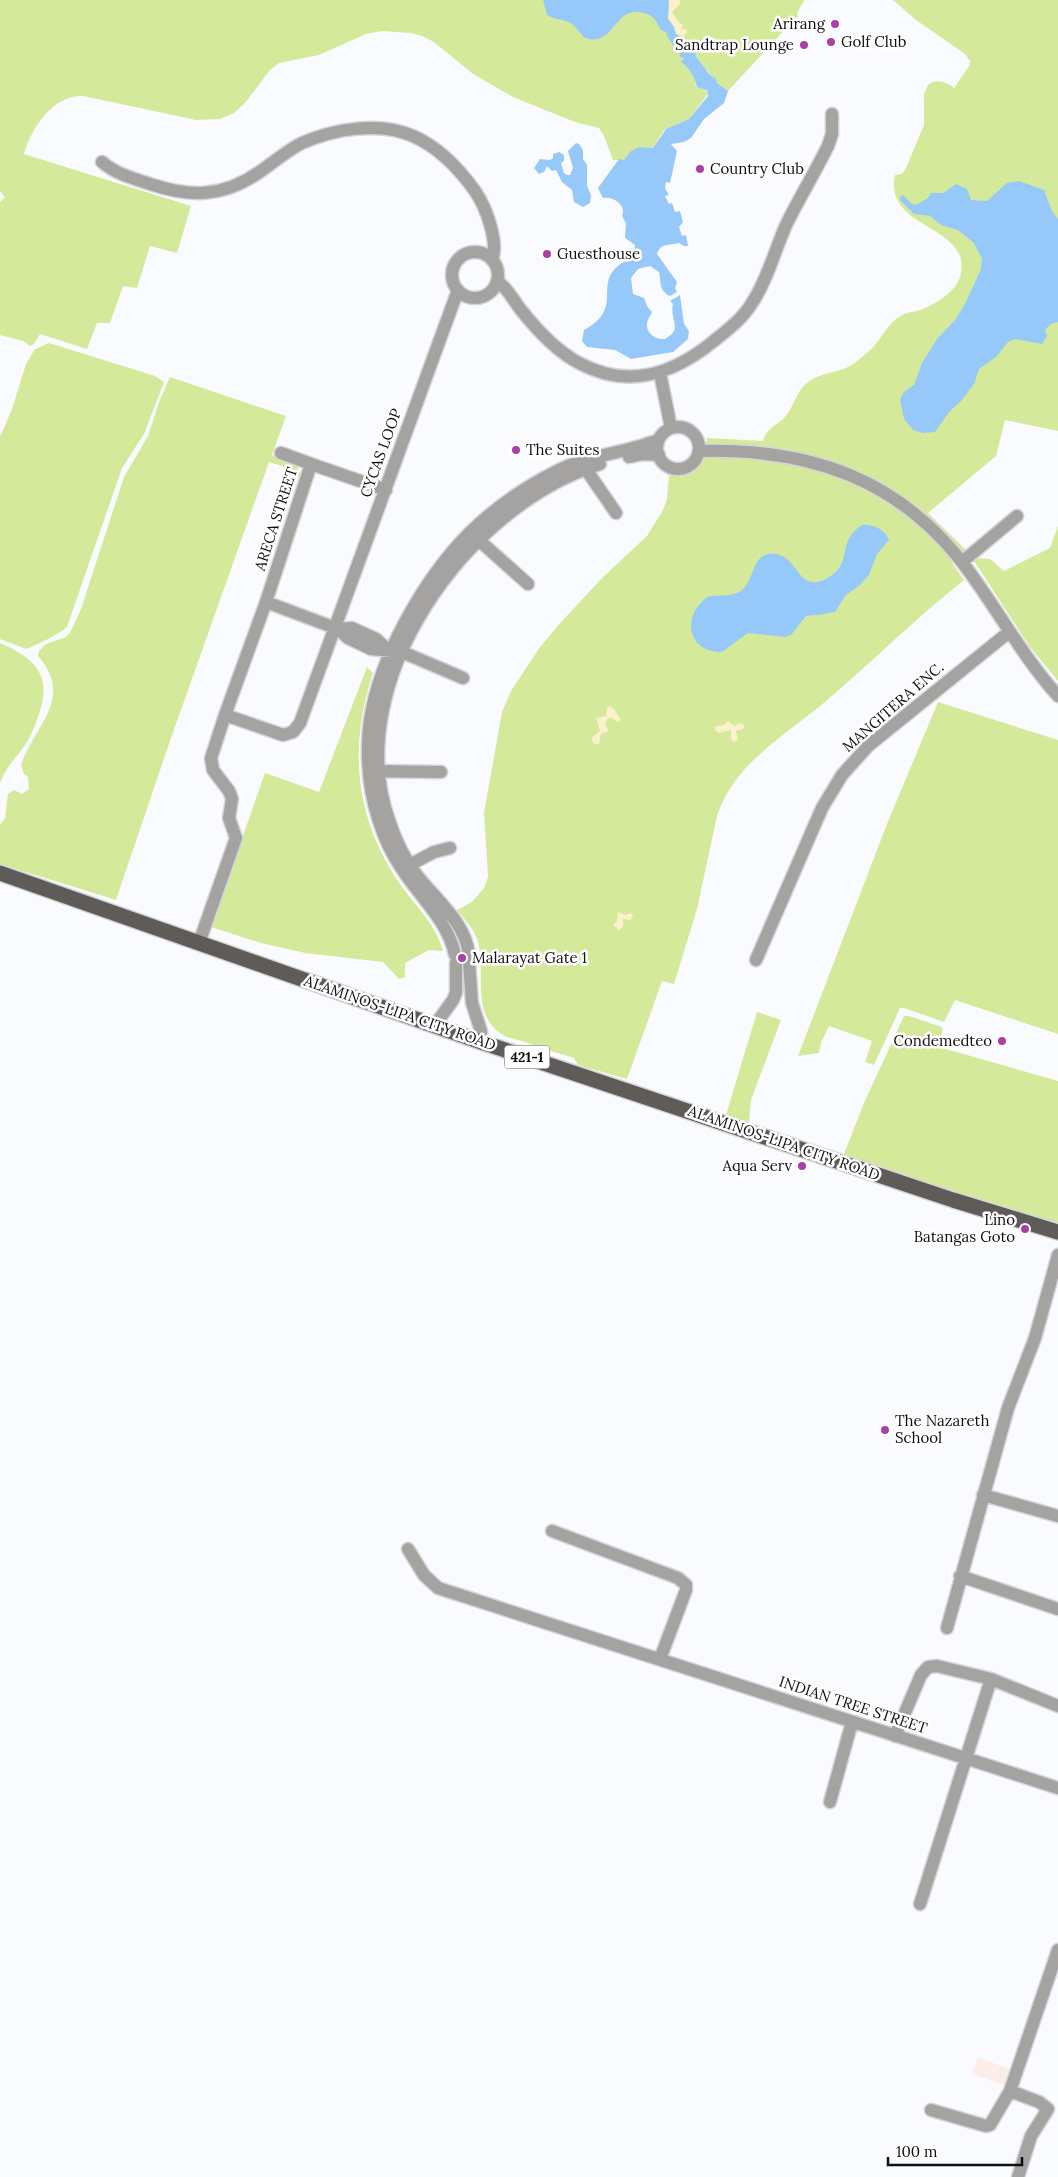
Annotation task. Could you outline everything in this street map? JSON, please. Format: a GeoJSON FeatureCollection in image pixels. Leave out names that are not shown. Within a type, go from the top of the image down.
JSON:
{"type":"FeatureCollection","features":[{"type":"Feature","properties":{"kind":"main road","name":"ALAMINOS-LIPA CITY ROAD"},"geometry":{"type":"LineString","coordinates":[[0,873],[481,1042],[944,1197],[1058,1232]]}},
{"type":"Feature","properties":{"kind":"street"},"geometry":{"type":"LineString","coordinates":[[497,280],[505,287],[534,326],[571,358],[589,368],[617,376],[645,376],[660,373],[686,362],[738,321],[753,302],[763,284],[787,224],[828,146],[832,134],[832,114]]}},
{"type":"Feature","properties":{"kind":"street"},"geometry":{"type":"LineString","coordinates":[[102,162],[113,171],[174,192],[198,194],[223,190],[240,184],[288,151],[328,134],[366,129],[405,133],[420,139],[439,153],[464,177],[477,194],[487,217],[493,239],[494,252],[492,260],[496,267],[497,280],[490,292],[477,298],[463,295],[458,290]]}},
{"type":"Feature","properties":{"kind":"street","name":"CYCAS LOOP"},"geometry":{"type":"LineString","coordinates":[[225,715],[277,734],[293,732],[300,723],[337,628],[458,290],[452,280],[456,262],[461,257],[474,252],[487,256],[492,260]]}},
{"type":"Feature","properties":{"kind":"street"},"geometry":{"type":"LineString","coordinates":[[660,373],[671,428]]}},
{"type":"Feature","properties":{"kind":"street"},"geometry":{"type":"LineString","coordinates":[[435,1025],[456,993],[456,964],[443,925],[406,867],[373,771],[383,707],[393,671],[394,651],[474,536],[527,499],[583,465],[658,440],[666,430],[678,426],[692,432],[696,437],[699,451],[693,463],[680,468],[667,466],[659,455],[658,440]]}},
{"type":"Feature","properties":{"kind":"street"},"geometry":{"type":"LineString","coordinates":[[699,451],[753,451],[779,454],[848,474],[865,481],[901,503],[937,534],[962,562],[1038,673],[1058,696]]}},
{"type":"Feature","properties":{"kind":"street"},"geometry":{"type":"LineString","coordinates":[[281,453],[311,464]]}},
{"type":"Feature","properties":{"kind":"street"},"geometry":{"type":"LineString","coordinates":[[583,465],[643,454],[659,455]]}},
{"type":"Feature","properties":{"kind":"street","name":"ARECA STREET"},"geometry":{"type":"LineString","coordinates":[[198,943],[236,838],[230,818],[232,799],[214,770],[210,758],[266,602],[311,464],[386,490]]}},
{"type":"Feature","properties":{"kind":"street"},"geometry":{"type":"LineString","coordinates":[[583,465],[616,513]]}},
{"type":"Feature","properties":{"kind":"street"},"geometry":{"type":"LineString","coordinates":[[962,562],[1016,516]]}},
{"type":"Feature","properties":{"kind":"street"},"geometry":{"type":"LineString","coordinates":[[474,536],[528,584]]}},
{"type":"Feature","properties":{"kind":"street"},"geometry":{"type":"LineString","coordinates":[[266,602],[337,628],[352,628],[376,639],[394,651],[463,678]]}},
{"type":"Feature","properties":{"kind":"street","name":"MANGITERA ENC."},"geometry":{"type":"LineString","coordinates":[[756,960],[822,808],[842,775],[868,746],[1009,632]]}},
{"type":"Feature","properties":{"kind":"street"},"geometry":{"type":"LineString","coordinates":[[373,771],[442,772]]}},
{"type":"Feature","properties":{"kind":"street"},"geometry":{"type":"LineString","coordinates":[[406,867],[434,852],[450,848]]}},
{"type":"Feature","properties":{"kind":"street"},"geometry":{"type":"LineString","coordinates":[[406,867],[459,928],[466,941],[472,1003],[481,1031],[481,1042]]}},
{"type":"Feature","properties":{"kind":"street"},"geometry":{"type":"LineString","coordinates":[[456,964],[469,963]]}},
{"type":"Feature","properties":{"kind":"street"},"geometry":{"type":"LineString","coordinates":[[947,1628],[1008,1408],[1035,1338],[1058,1255]]}},
{"type":"Feature","properties":{"kind":"street"},"geometry":{"type":"LineString","coordinates":[[983,1495],[1058,1516]]}},
{"type":"Feature","properties":{"kind":"street"},"geometry":{"type":"LineString","coordinates":[[552,1531],[678,1578],[686,1585],[686,1590],[660,1659]]}},
{"type":"Feature","properties":{"kind":"street","name":"INDIAN TREE STREET"},"geometry":{"type":"LineString","coordinates":[[408,1548],[424,1575],[438,1588],[1058,1788]]}},
{"type":"Feature","properties":{"kind":"street"},"geometry":{"type":"LineString","coordinates":[[960,1576],[1058,1609]]}},
{"type":"Feature","properties":{"kind":"street"},"geometry":{"type":"LineString","coordinates":[[895,1736],[921,1675],[928,1667],[937,1666],[991,1679],[1058,1706]]}},
{"type":"Feature","properties":{"kind":"street"},"geometry":{"type":"LineString","coordinates":[[920,1904],[991,1679]]}},
{"type":"Feature","properties":{"kind":"street"},"geometry":{"type":"LineString","coordinates":[[830,1802],[852,1722]]}},
{"type":"Feature","properties":{"kind":"street"},"geometry":{"type":"LineString","coordinates":[[931,2110],[989,2126],[1010,2091],[1058,1950]]}},
{"type":"Feature","properties":{"kind":"street"},"geometry":{"type":"LineString","coordinates":[[1010,2091],[1040,2102],[1048,2109],[1031,2136],[1018,2177]]}},
{"type":"Feature","properties":{"kind":"shaded area"},"geometry":{"type":"Polygon","coordinates":[[[978,2057],[1014,2071],[1009,2087],[972,2074],[978,2057]]]}},
{"type":"Feature","properties":{"kind":"green space"},"geometry":{"type":"Polygon","coordinates":[[[0,0],[804,1],[797,13],[798,17],[788,20],[788,26],[728,91],[717,83],[716,78],[710,75],[707,70],[694,75],[696,86],[705,88],[708,94],[689,119],[664,130],[653,148],[648,149],[644,147],[624,160],[613,160],[599,128],[575,122],[513,97],[473,74],[434,42],[411,33],[382,31],[366,34],[319,55],[279,63],[270,70],[245,103],[234,113],[220,119],[196,120],[83,96],[72,97],[62,101],[53,107],[38,124],[27,144],[24,154],[191,206],[177,253],[150,246],[137,288],[123,286],[110,323],[97,323],[87,349],[40,334],[34,344],[30,346],[23,341],[0,335],[0,202],[5,197],[0,191],[0,0]]]}},
{"type":"Feature","properties":{"kind":"green space"},"geometry":{"type":"Polygon","coordinates":[[[893,0],[1058,0],[1058,431],[1005,420],[996,456],[928,513],[966,550],[952,563],[964,580],[826,701],[763,751],[736,780],[725,797],[717,816],[697,909],[674,984],[662,981],[627,1079],[578,1065],[574,1058],[505,1036],[491,1025],[485,1014],[482,1003],[480,953],[477,938],[457,910],[472,902],[484,888],[488,877],[484,813],[502,712],[511,691],[540,647],[602,578],[647,536],[663,510],[667,499],[669,476],[685,474],[702,463],[707,438],[763,441],[768,431],[787,415],[800,391],[808,382],[821,375],[844,369],[854,363],[873,347],[897,318],[932,305],[949,293],[958,283],[961,260],[954,247],[943,236],[914,218],[902,207],[895,193],[895,175],[902,174],[906,168],[924,125],[924,94],[928,85],[941,82],[954,88],[969,66],[970,61],[965,54],[916,20],[893,0]]]}},
{"type":"Feature","properties":{"kind":"green space"},"geometry":{"type":"Polygon","coordinates":[[[49,343],[155,376],[164,382],[144,434],[122,468],[67,627],[48,639],[26,649],[0,639],[0,437],[12,409],[26,364],[35,349],[49,343]]]}},
{"type":"Feature","properties":{"kind":"green space"},"geometry":{"type":"Polygon","coordinates":[[[170,377],[286,416],[272,455],[297,466],[301,476],[293,478],[293,475],[282,466],[269,462],[171,738],[116,900],[0,864],[0,825],[5,818],[8,794],[14,790],[22,794],[29,789],[28,777],[24,774],[21,765],[48,712],[52,699],[53,685],[48,671],[38,656],[39,651],[46,644],[66,637],[71,631],[81,609],[124,477],[148,436],[159,402],[170,377]]]}},
{"type":"Feature","properties":{"kind":"green space"},"geometry":{"type":"Polygon","coordinates":[[[1058,526],[1058,681],[1030,647],[974,561],[977,558],[990,559],[1004,571],[1050,548],[1058,526]]]}},
{"type":"Feature","properties":{"kind":"green space"},"geometry":{"type":"Polygon","coordinates":[[[0,643],[13,649],[32,663],[42,680],[44,691],[32,733],[7,769],[0,783],[0,643]]]}},
{"type":"Feature","properties":{"kind":"green space"},"geometry":{"type":"Polygon","coordinates":[[[367,667],[373,673],[365,700],[359,753],[360,780],[364,805],[372,831],[383,856],[398,881],[435,931],[443,951],[429,950],[405,963],[405,977],[399,979],[383,962],[305,953],[261,943],[211,927],[265,773],[319,792],[367,667]]]}},
{"type":"Feature","properties":{"kind":"green space"},"geometry":{"type":"Polygon","coordinates":[[[938,702],[1058,740],[1058,1034],[955,1000],[944,1022],[900,1008],[874,1065],[865,1062],[872,1041],[829,1026],[821,1043],[819,1053],[798,1056],[887,824],[938,702]]]}},
{"type":"Feature","properties":{"kind":"green space"},"geometry":{"type":"Polygon","coordinates":[[[757,1012],[781,1020],[751,1100],[749,1123],[726,1115],[757,1012]]]}},
{"type":"Feature","properties":{"kind":"green space"},"geometry":{"type":"Polygon","coordinates":[[[904,1016],[942,1027],[943,1030],[937,1045],[939,1047],[1058,1081],[1058,1228],[844,1154],[864,1103],[904,1016]]]}},
{"type":"Feature","properties":{"kind":"sand"},"geometry":{"type":"Polygon","coordinates":[[[669,0],[679,0],[681,3],[672,12],[683,25],[682,29],[687,30],[683,36],[676,34],[674,27],[668,19],[669,0]]]}},
{"type":"Feature","properties":{"kind":"sand"},"geometry":{"type":"Polygon","coordinates":[[[610,706],[621,720],[617,722],[612,718],[608,718],[605,725],[609,731],[601,734],[599,744],[594,744],[591,738],[600,731],[596,718],[606,716],[607,708],[610,706]]]}},
{"type":"Feature","properties":{"kind":"sand"},"geometry":{"type":"Polygon","coordinates":[[[728,721],[734,726],[741,723],[745,726],[743,729],[736,731],[738,740],[734,742],[731,740],[731,730],[719,733],[715,730],[716,726],[724,725],[728,721]]]}},
{"type":"Feature","properties":{"kind":"sand"},"geometry":{"type":"Polygon","coordinates":[[[618,912],[625,915],[631,913],[633,917],[630,920],[623,919],[623,927],[619,930],[613,925],[617,921],[618,912]]]}},
{"type":"Feature","properties":{"kind":"water"},"geometry":{"type":"Polygon","coordinates":[[[543,0],[669,0],[668,19],[674,27],[676,34],[688,45],[695,48],[696,57],[710,75],[716,78],[717,83],[728,91],[724,103],[704,119],[691,138],[684,142],[671,144],[677,151],[670,183],[666,182],[665,188],[669,195],[665,196],[669,204],[672,203],[675,212],[680,211],[683,222],[679,227],[682,236],[686,235],[688,246],[679,243],[666,245],[657,254],[677,282],[675,288],[677,292],[670,296],[666,294],[661,286],[659,272],[650,266],[638,269],[631,278],[633,294],[644,298],[652,312],[647,328],[657,338],[665,339],[674,332],[673,304],[670,301],[680,295],[684,324],[689,331],[688,339],[673,352],[631,359],[615,350],[587,347],[582,341],[584,330],[596,322],[603,314],[606,305],[608,281],[612,273],[620,264],[633,258],[635,245],[625,238],[626,223],[622,216],[623,208],[611,198],[603,198],[598,188],[619,159],[624,160],[631,151],[639,147],[653,148],[666,129],[689,119],[708,96],[707,90],[697,87],[695,79],[681,62],[684,58],[680,57],[679,51],[674,48],[666,32],[660,29],[650,15],[635,12],[628,14],[622,17],[609,33],[592,40],[582,35],[569,22],[547,15],[543,0]]]}},
{"type":"Feature","properties":{"kind":"water"},"geometry":{"type":"Polygon","coordinates":[[[576,143],[583,150],[583,159],[587,165],[587,186],[591,195],[590,203],[583,207],[574,202],[572,190],[562,182],[556,170],[552,171],[547,166],[544,172],[539,174],[534,168],[540,159],[550,160],[553,158],[553,154],[559,152],[564,155],[564,161],[561,163],[564,173],[570,175],[573,168],[568,151],[576,143]]]}},
{"type":"Feature","properties":{"kind":"water"},"geometry":{"type":"Polygon","coordinates":[[[1019,181],[1044,190],[1052,211],[1058,219],[1058,322],[1051,324],[1045,330],[1047,336],[1042,344],[1015,339],[1008,342],[996,357],[979,369],[974,384],[962,400],[949,412],[935,432],[923,433],[913,430],[904,419],[900,400],[904,392],[914,385],[922,363],[937,339],[956,319],[966,302],[981,269],[982,259],[974,243],[958,230],[941,225],[930,216],[914,214],[900,200],[900,197],[903,195],[912,204],[916,205],[928,198],[931,193],[943,193],[956,184],[967,189],[971,200],[987,201],[1007,183],[1019,181]]]}},
{"type":"Feature","properties":{"kind":"water"},"geometry":{"type":"Polygon","coordinates":[[[862,525],[878,528],[885,533],[889,540],[877,554],[869,575],[859,586],[846,595],[835,612],[806,616],[792,634],[786,637],[748,633],[722,652],[701,646],[695,639],[691,631],[691,622],[694,612],[700,604],[709,596],[730,595],[742,590],[762,557],[768,554],[776,554],[784,557],[806,580],[812,582],[821,581],[832,575],[842,564],[850,538],[854,531],[862,525]]]}},
{"type":"Feature","properties":{"kind":"place","name":"Arirang"},"geometry":{"type":"Point","coordinates":[835,24]}},
{"type":"Feature","properties":{"kind":"place","name":"Golf Club"},"geometry":{"type":"Point","coordinates":[831,42]}},
{"type":"Feature","properties":{"kind":"place","name":"Sandtrap Lounge"},"geometry":{"type":"Point","coordinates":[804,45]}},
{"type":"Feature","properties":{"kind":"place","name":"Country Club"},"geometry":{"type":"Point","coordinates":[700,169]}},
{"type":"Feature","properties":{"kind":"place","name":"Guesthouse"},"geometry":{"type":"Point","coordinates":[547,254]}},
{"type":"Feature","properties":{"kind":"place","name":"The Suites"},"geometry":{"type":"Point","coordinates":[516,450]}},
{"type":"Feature","properties":{"kind":"place","name":"Malarayat Gate 1"},"geometry":{"type":"Point","coordinates":[462,958]}},
{"type":"Feature","properties":{"kind":"place","name":"Condemedteo"},"geometry":{"type":"Point","coordinates":[1002,1041]}},
{"type":"Feature","properties":{"kind":"place","name":"Aqua Serv"},"geometry":{"type":"Point","coordinates":[802,1166]}},
{"type":"Feature","properties":{"kind":"place","name":"Lino Batangas Goto"},"geometry":{"type":"Point","coordinates":[1025,1229]}},
{"type":"Feature","properties":{"kind":"place","name":"The Nazareth School"},"geometry":{"type":"Point","coordinates":[885,1430]}}]}
